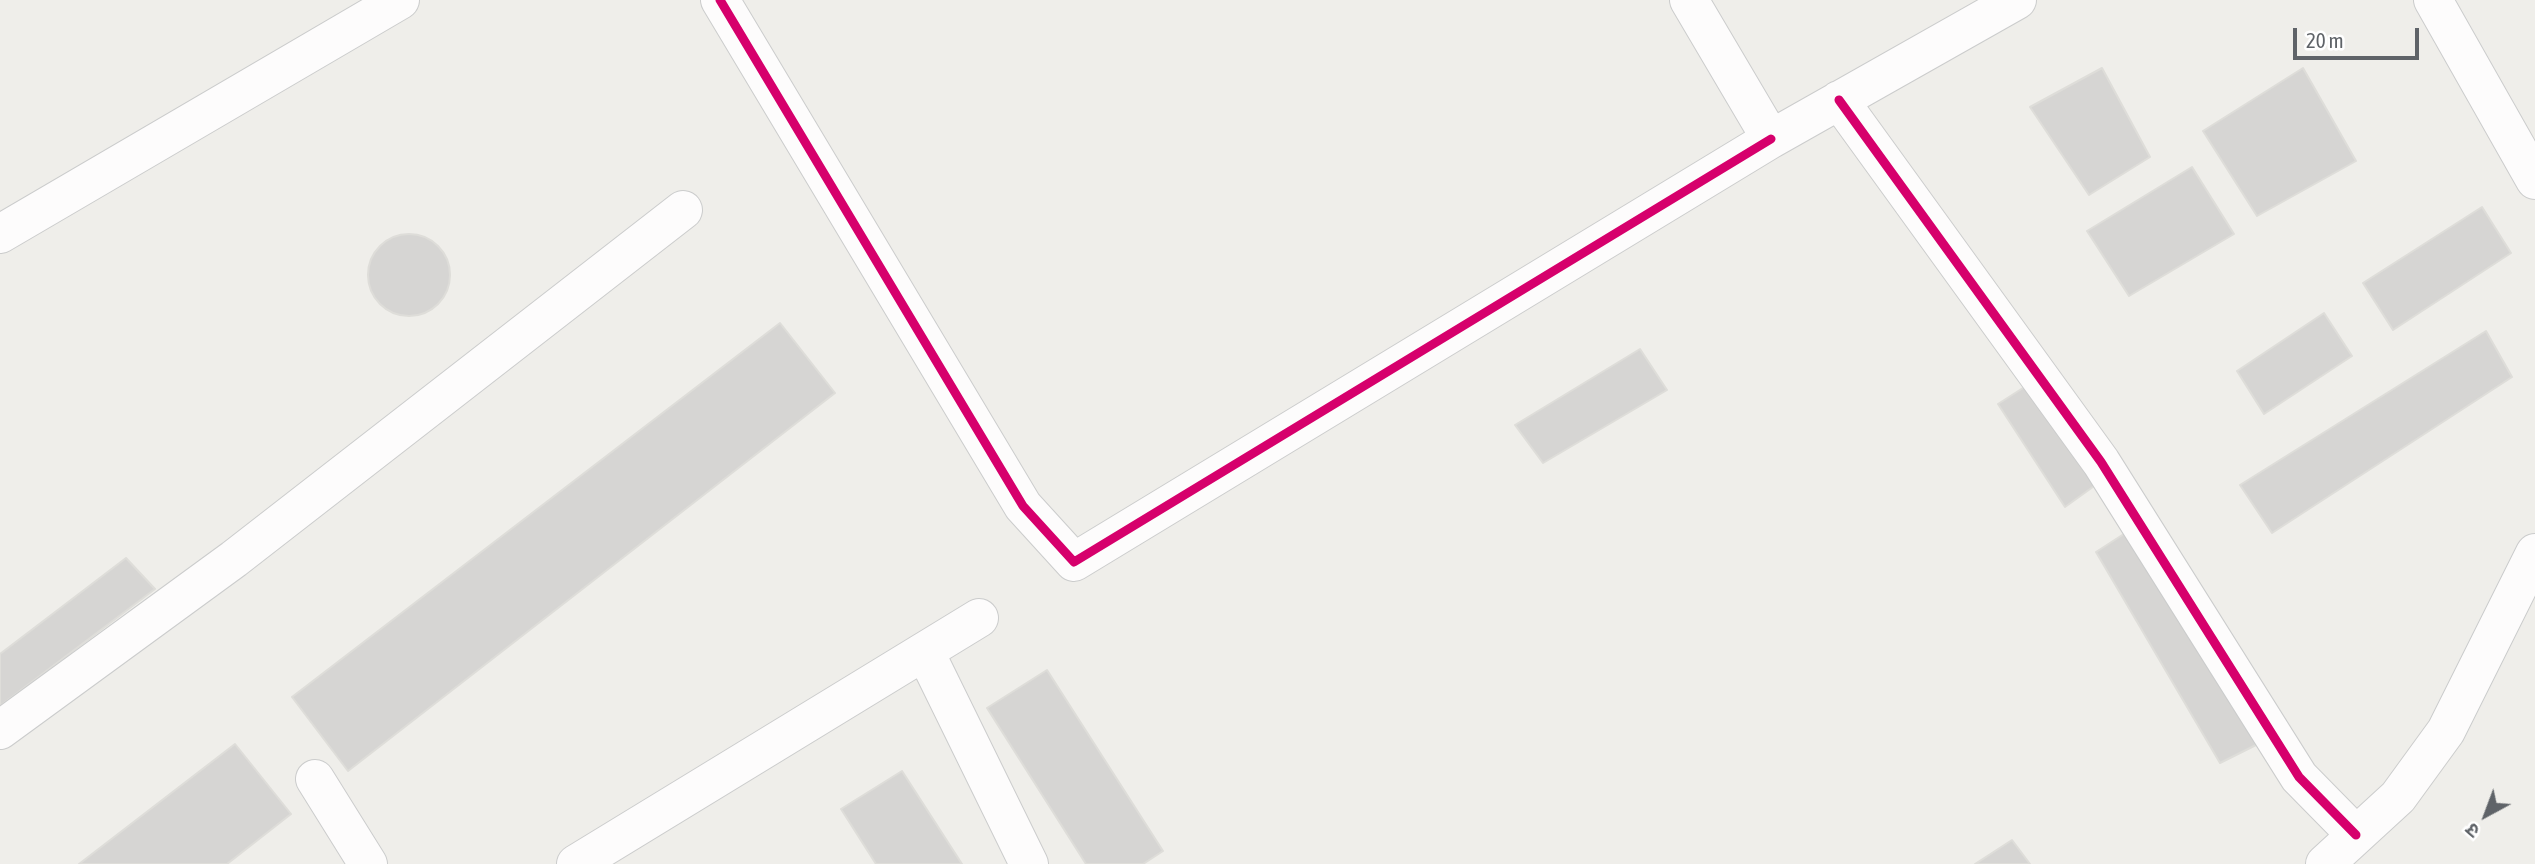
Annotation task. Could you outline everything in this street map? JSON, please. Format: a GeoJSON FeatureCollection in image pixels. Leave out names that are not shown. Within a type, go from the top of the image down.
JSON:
{"type":"FeatureCollection","features":[{"type":"Feature","properties":{"kind":"street"},"geometry":{"type":"LineString","coordinates":[[0,233],[400,0]]}},
{"type":"Feature","properties":{"kind":"street"},"geometry":{"type":"LineString","coordinates":[[720,0],[1023,506],[1074,562],[1186,497],[1771,139],[2017,0]]}},
{"type":"Feature","properties":{"kind":"street"},"geometry":{"type":"LineString","coordinates":[[1689,0],[1771,139]]}},
{"type":"Feature","properties":{"kind":"street"},"geometry":{"type":"LineString","coordinates":[[2433,0],[2535,180]]}},
{"type":"Feature","properties":{"kind":"street"},"geometry":{"type":"LineString","coordinates":[[1839,100],[2101,462],[2299,776],[2356,835]]}},
{"type":"Feature","properties":{"kind":"street"},"geometry":{"type":"LineString","coordinates":[[0,730],[234,559],[682,210]]}},
{"type":"Feature","properties":{"kind":"street"},"geometry":{"type":"LineString","coordinates":[[2325,864],[2398,797],[2446,731],[2535,552]]}},
{"type":"Feature","properties":{"kind":"street"},"geometry":{"type":"LineString","coordinates":[[576,864],[631,850],[979,618]]}},
{"type":"Feature","properties":{"kind":"street"},"geometry":{"type":"LineString","coordinates":[[925,652],[1029,864]]}},
{"type":"Feature","properties":{"kind":"street"},"geometry":{"type":"LineString","coordinates":[[315,779],[368,864]]}},
{"type":"Feature","properties":{"kind":"building"},"geometry":{"type":"Polygon","coordinates":[[[2102,68],[2150,157],[2089,195],[2030,107],[2102,68]]]}},
{"type":"Feature","properties":{"kind":"building"},"geometry":{"type":"Polygon","coordinates":[[[2303,68],[2356,161],[2257,216],[2203,131],[2303,68]]]}},
{"type":"Feature","properties":{"kind":"building"},"geometry":{"type":"Polygon","coordinates":[[[2192,167],[2234,234],[2129,296],[2087,231],[2192,167]]]}},
{"type":"Feature","properties":{"kind":"building"},"geometry":{"type":"Polygon","coordinates":[[[2482,207],[2511,253],[2393,330],[2363,283],[2482,207]]]}},
{"type":"Feature","properties":{"kind":"building"},"geometry":{"type":"Polygon","coordinates":[[[409,234],[425,237],[438,246],[447,259],[450,275],[447,291],[438,304],[425,313],[409,316],[393,313],[380,304],[371,291],[368,275],[371,259],[380,246],[393,237],[409,234]]]}},
{"type":"Feature","properties":{"kind":"building"},"geometry":{"type":"Polygon","coordinates":[[[2324,313],[2352,356],[2264,414],[2237,371],[2324,313]]]}},
{"type":"Feature","properties":{"kind":"building"},"geometry":{"type":"Polygon","coordinates":[[[780,323],[835,393],[348,771],[292,697],[780,323]]]}},
{"type":"Feature","properties":{"kind":"building"},"geometry":{"type":"Polygon","coordinates":[[[2486,331],[2512,377],[2272,533],[2240,485],[2486,331]]]}},
{"type":"Feature","properties":{"kind":"building"},"geometry":{"type":"Polygon","coordinates":[[[1640,349],[1667,390],[1543,463],[1515,425],[1640,349]]]}},
{"type":"Feature","properties":{"kind":"building"},"geometry":{"type":"Polygon","coordinates":[[[2037,379],[2097,484],[2065,507],[1998,404],[2037,379]]]}},
{"type":"Feature","properties":{"kind":"building"},"geometry":{"type":"Polygon","coordinates":[[[2130,530],[2262,742],[2220,763],[2096,552],[2130,530]]]}},
{"type":"Feature","properties":{"kind":"building"},"geometry":{"type":"Polygon","coordinates":[[[126,558],[155,589],[0,706],[0,654],[126,558]]]}},
{"type":"Feature","properties":{"kind":"building"},"geometry":{"type":"Polygon","coordinates":[[[1047,670],[1163,851],[1143,864],[1086,864],[987,708],[1047,670]]]}},
{"type":"Feature","properties":{"kind":"building"},"geometry":{"type":"Polygon","coordinates":[[[235,744],[291,814],[227,864],[79,864],[235,744]]]}},
{"type":"Feature","properties":{"kind":"building"},"geometry":{"type":"Polygon","coordinates":[[[902,771],[962,864],[876,864],[841,809],[902,771]]]}},
{"type":"Feature","properties":{"kind":"building"},"geometry":{"type":"Polygon","coordinates":[[[2012,840],[2030,864],[1975,864],[2012,840]]]}},
{"type":"Feature","properties":{"kind":"cycle path"},"geometry":{"type":"LineString","coordinates":[[720,0],[1023,506],[1074,562],[1771,139]]}},
{"type":"Feature","properties":{"kind":"cycle path"},"geometry":{"type":"LineString","coordinates":[[1839,100],[2101,462],[2299,777],[2356,835]]}}]}
